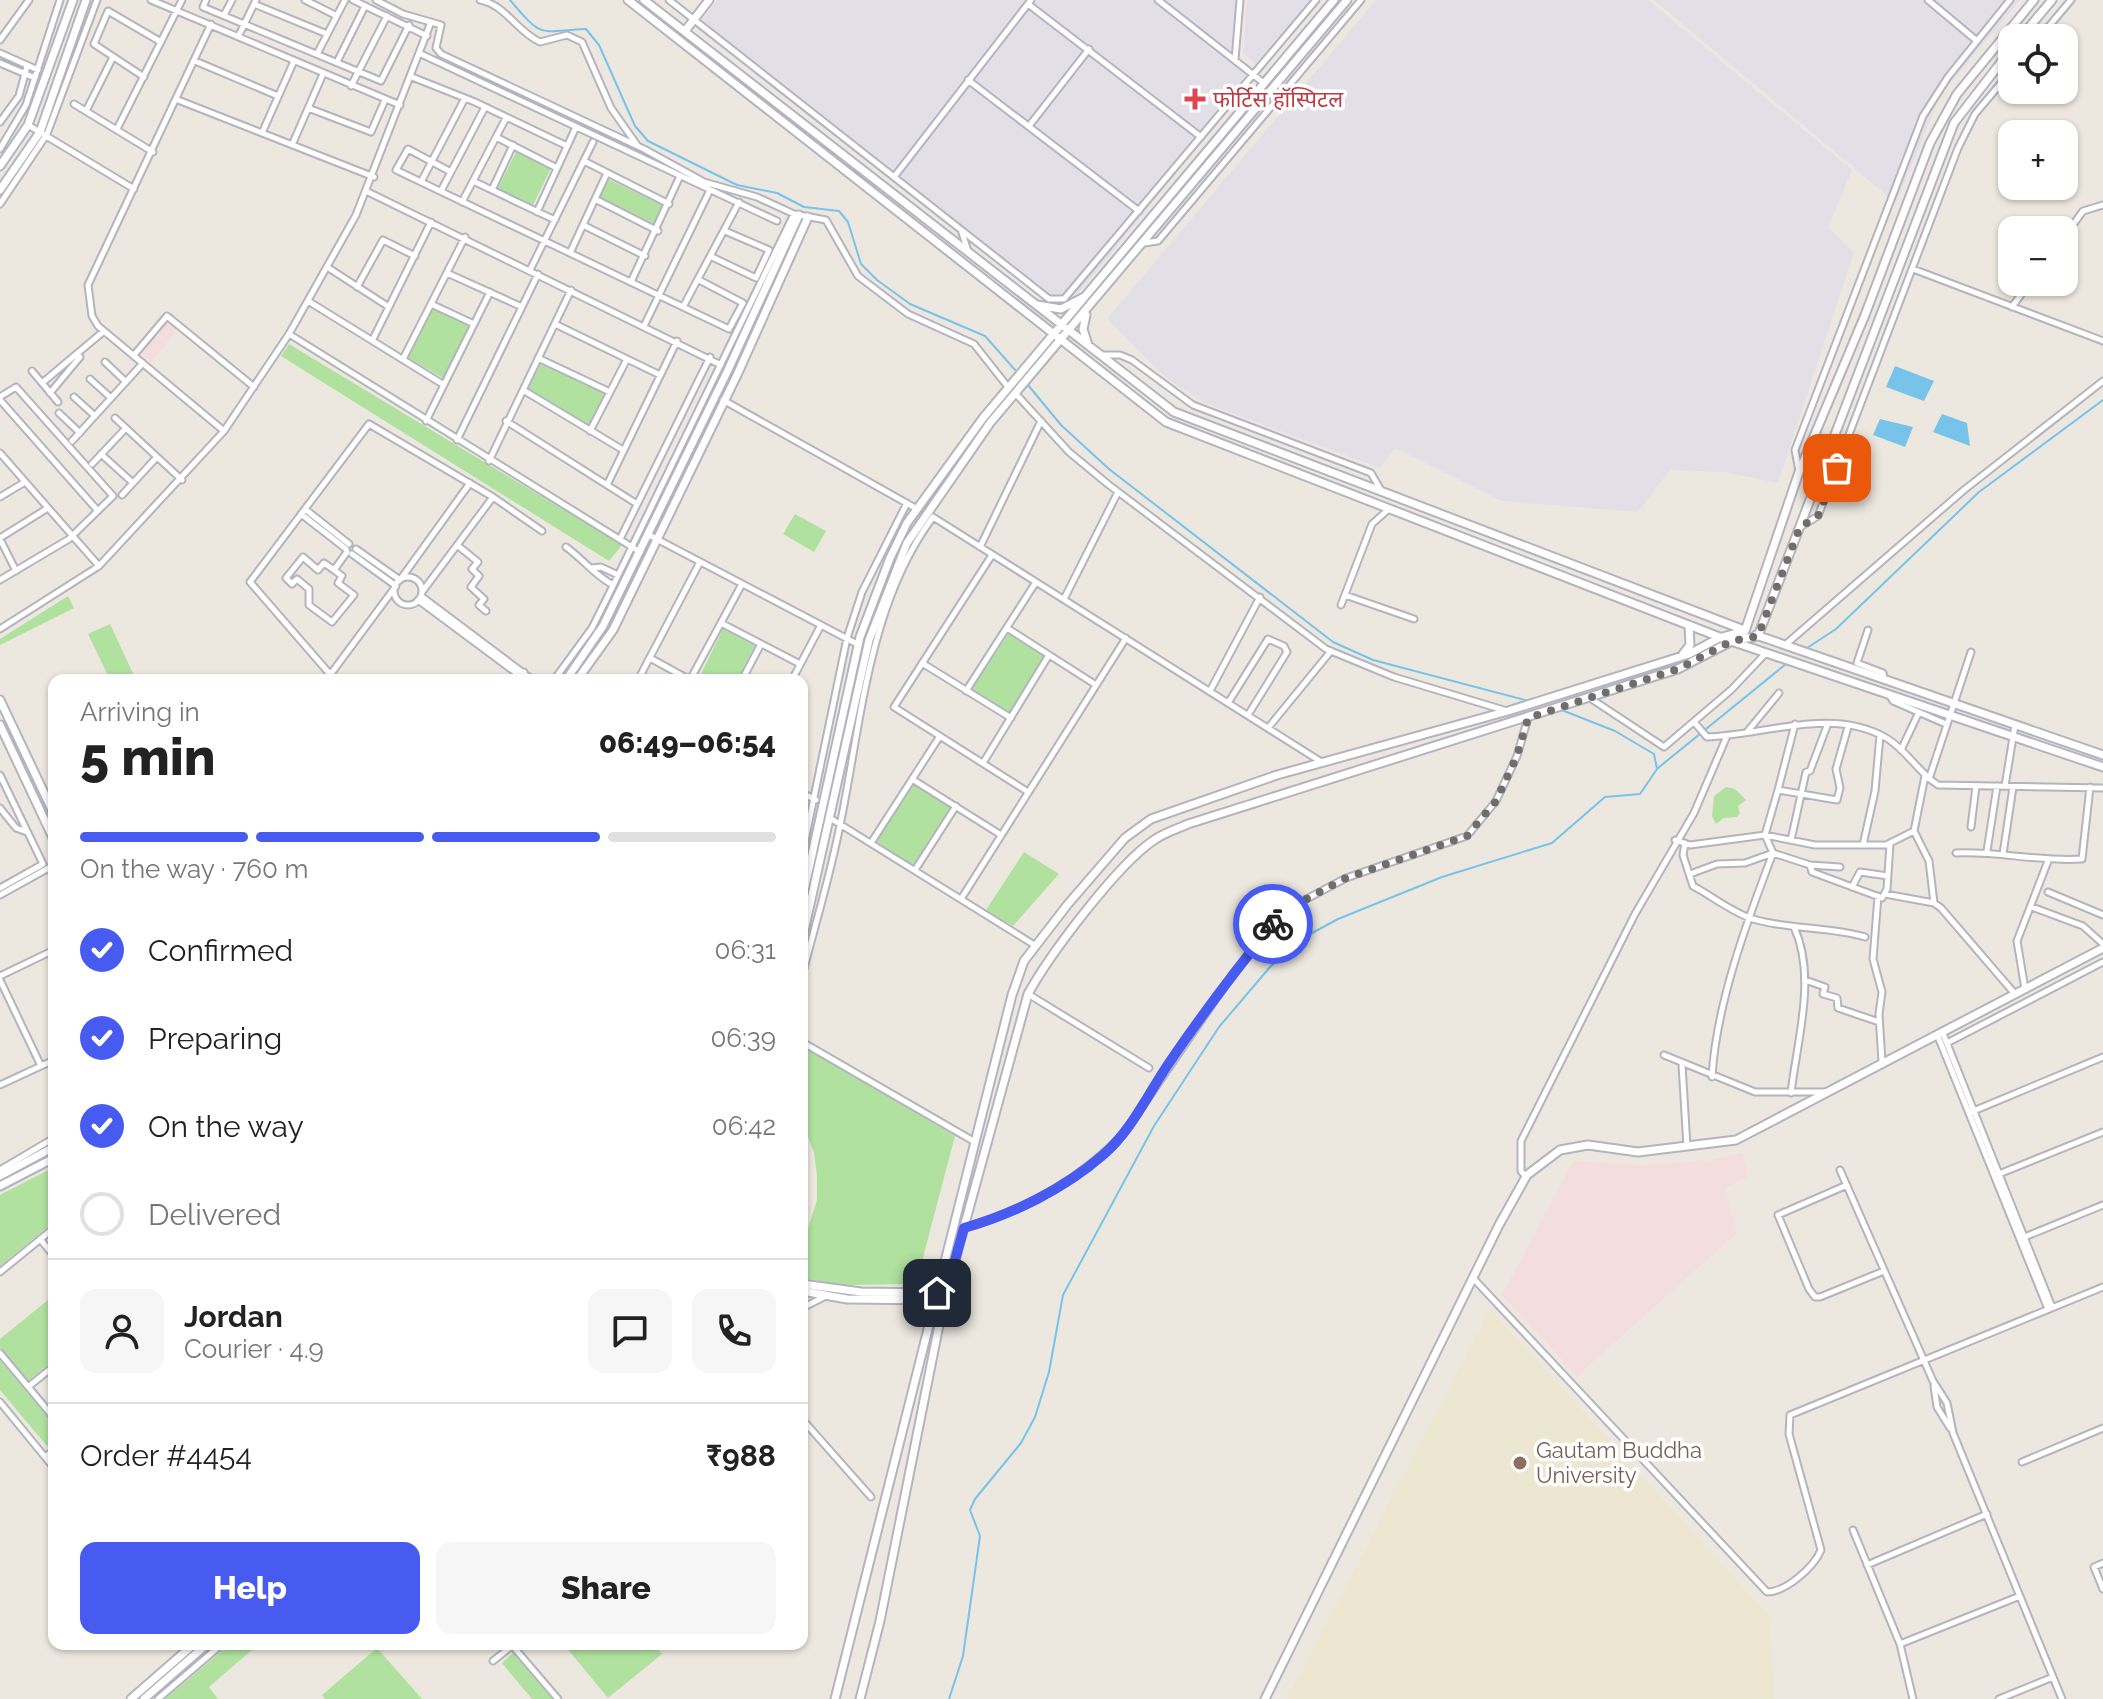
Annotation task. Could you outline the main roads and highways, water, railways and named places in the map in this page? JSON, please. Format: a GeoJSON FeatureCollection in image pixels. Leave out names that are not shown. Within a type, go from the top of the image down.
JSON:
{"type":"FeatureCollection","features":[{"type":"Feature","properties":{"kind":"water"},"geometry":{"type":"Polygon","coordinates":[[[1895,366],[1934,381],[1924,401],[1886,387],[1895,366]]]}},
{"type":"Feature","properties":{"kind":"water"},"geometry":{"type":"Polygon","coordinates":[[[1942,414],[1967,423],[1970,446],[1933,432],[1942,414]]]}},
{"type":"Feature","properties":{"kind":"water"},"geometry":{"type":"Polygon","coordinates":[[[1880,419],[1913,427],[1905,447],[1873,435],[1880,419]]]}},
{"type":"Feature","properties":{"kind":"waterway"},"geometry":{"type":"LineString","coordinates":[[510,0],[529,22],[543,30],[586,29],[599,45],[635,126],[648,141],[737,185],[777,193],[804,207],[839,211],[848,222],[861,264],[877,280],[910,304],[985,336],[1024,380]]}},
{"type":"Feature","properties":{"kind":"waterway"},"geometry":{"type":"LineString","coordinates":[[1028,385],[1061,425],[1109,469],[1333,642],[1373,660],[1529,701]]}},
{"type":"Feature","properties":{"kind":"waterway"},"geometry":{"type":"LineString","coordinates":[[1804,650],[1836,629],[1979,492],[2103,400]]}},
{"type":"Feature","properties":{"kind":"waterway"},"geometry":{"type":"LineString","coordinates":[[1658,768],[1786,664]]}},
{"type":"Feature","properties":{"kind":"waterway"},"geometry":{"type":"LineString","coordinates":[[949,1699],[963,1656],[980,1536],[970,1510],[975,1499],[1021,1443],[1035,1417],[1049,1372],[1063,1295],[1154,1126],[1219,1027],[1270,967],[1301,939],[1338,919],[1442,877],[1552,843],[1605,797],[1640,794],[1657,769],[1654,754],[1615,731],[1559,709]]}},
{"type":"Feature","properties":{"kind":"place","name":"फोर्टिस हॉस्पिटल"},"geometry":{"type":"Point","coordinates":[1195,99]}},
{"type":"Feature","properties":{"kind":"place","name":"Gautam Buddha University"},"geometry":{"type":"Point","coordinates":[1520,1463]}}]}
